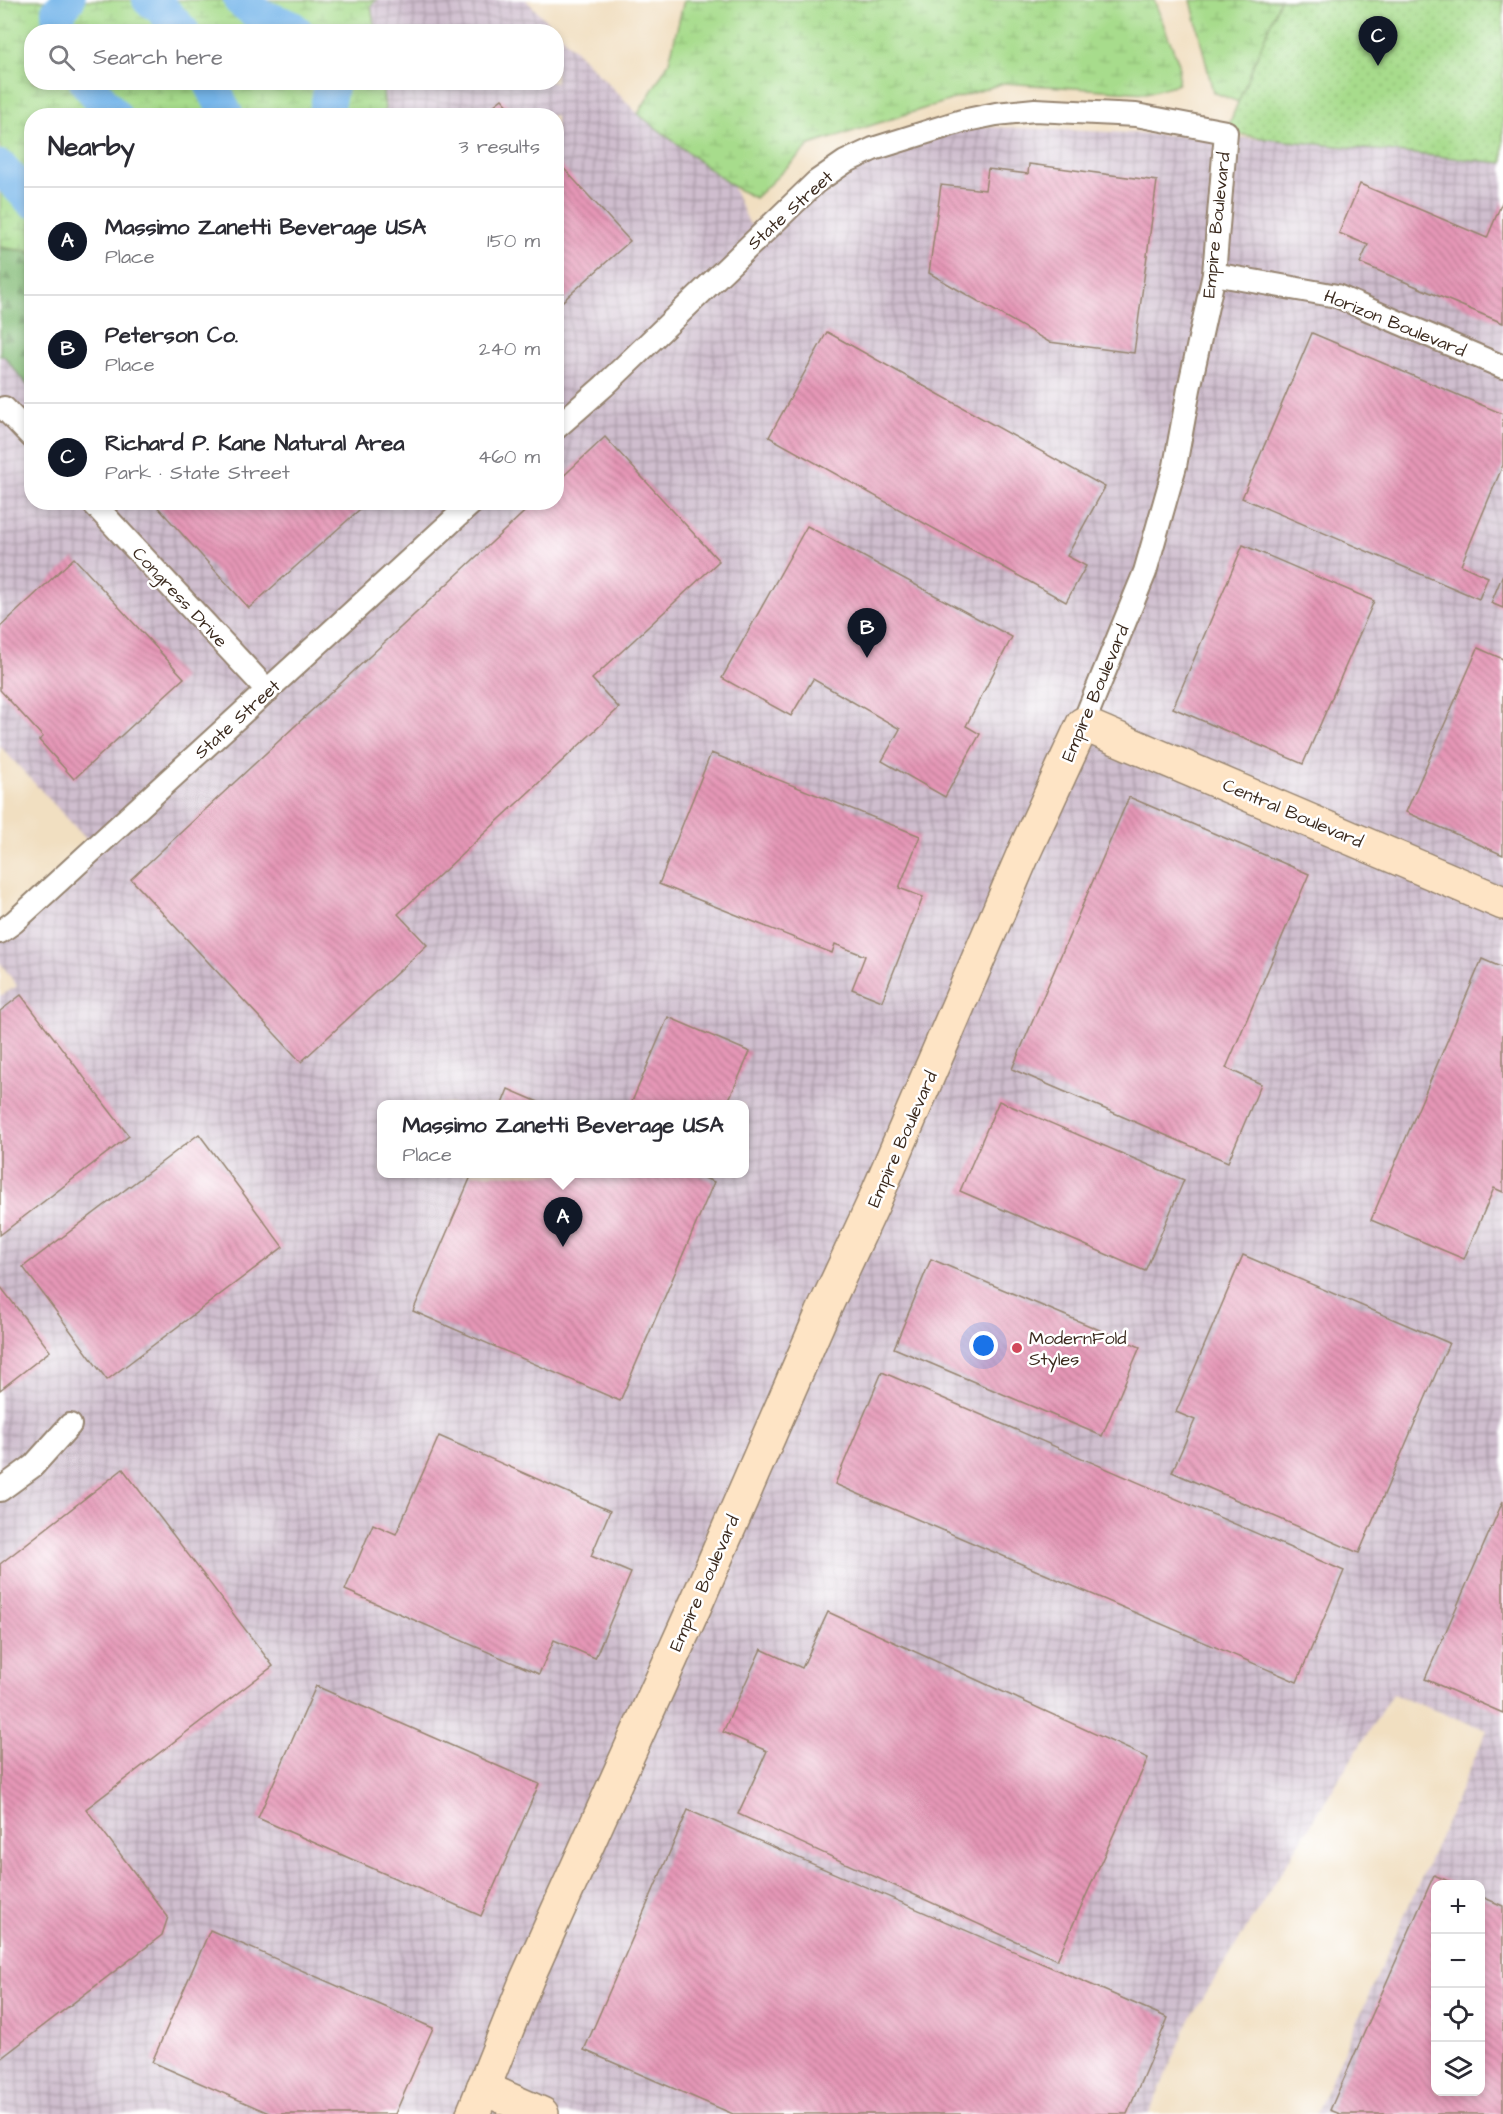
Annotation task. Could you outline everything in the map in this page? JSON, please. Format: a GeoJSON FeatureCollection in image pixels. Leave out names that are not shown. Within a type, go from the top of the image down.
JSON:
{"type":"FeatureCollection","features":[{"type":"Feature","properties":{"kind":"street","name":"State Street"},"geometry":{"type":"LineString","coordinates":[[564,421],[604,386],[816,182],[845,162],[873,149],[962,121],[996,114],[1035,110],[1136,115],[1226,132]]}},
{"type":"Feature","properties":{"kind":"street","name":"Empire Boulevard"},"geometry":{"type":"LineString","coordinates":[[478,2101],[527,1979],[873,1204],[1025,850],[1083,724],[1145,572],[1175,466],[1214,274],[1226,132]]}},
{"type":"Feature","properties":{"kind":"street","name":"Horizon Boulevard"},"geometry":{"type":"LineString","coordinates":[[1214,274],[1336,296],[1503,367]]}},
{"type":"Feature","properties":{"kind":"street"},"geometry":{"type":"LineString","coordinates":[[4,408],[24,429]]}},
{"type":"Feature","properties":{"kind":"street","name":"Congress Drive"},"geometry":{"type":"LineString","coordinates":[[99,510],[268,691]]}},
{"type":"Feature","properties":{"kind":"street","name":"State Street"},"geometry":{"type":"LineString","coordinates":[[0,932],[14,922],[464,510]]}},
{"type":"Feature","properties":{"kind":"street","name":"Central Boulevard"},"geometry":{"type":"LineString","coordinates":[[1083,724],[1503,903]]}},
{"type":"Feature","properties":{"kind":"street"},"geometry":{"type":"LineString","coordinates":[[0,1490],[33,1466],[70,1425]]}},
{"type":"Feature","properties":{"kind":"street"},"geometry":{"type":"LineString","coordinates":[[478,2101],[542,2114]]}},
{"type":"Feature","properties":{"kind":"shaded area"},"geometry":{"type":"Polygon","coordinates":[[[377,0],[526,0],[550,24],[374,24],[371,5],[377,0]]]}},
{"type":"Feature","properties":{"kind":"shaded area"},"geometry":{"type":"Polygon","coordinates":[[[564,39],[638,114],[732,186],[750,225],[778,204],[951,125],[1268,139],[1503,163],[1503,2114],[1316,2114],[1487,1730],[1392,1694],[1190,2019],[1149,2114],[0,2114],[0,996],[17,986],[0,962],[0,927],[88,841],[0,746],[0,356],[4,356],[24,381],[24,510],[564,510],[564,108],[385,108],[383,90],[564,90],[564,39]]]}},
{"type":"Feature","properties":{"kind":"green space"},"geometry":{"type":"Polygon","coordinates":[[[0,0],[376,0],[371,5],[374,24],[24,24],[24,90],[383,90],[385,108],[24,108],[24,251],[0,247],[0,0]]]}},
{"type":"Feature","properties":{"kind":"green space"},"geometry":{"type":"Polygon","coordinates":[[[684,0],[1154,0],[1179,64],[1178,84],[1146,93],[1004,83],[810,145],[755,198],[732,186],[638,114],[669,62],[684,0]]]}},
{"type":"Feature","properties":{"kind":"green space"},"geometry":{"type":"Polygon","coordinates":[[[1191,0],[1503,0],[1266,113],[1213,92],[1191,0]]]}},
{"type":"Feature","properties":{"kind":"green space"},"geometry":{"type":"Polygon","coordinates":[[[1280,0],[1503,0],[1503,163],[1268,139],[1226,132],[1280,0]]]}},
{"type":"Feature","properties":{"kind":"green space"},"geometry":{"type":"Polygon","coordinates":[[[0,247],[24,251],[24,381],[4,356],[0,356],[0,247]]]}},
{"type":"Feature","properties":{"kind":"building"},"geometry":{"type":"Polygon","coordinates":[[[502,99],[510,108],[491,108],[502,99]]]}},
{"type":"Feature","properties":{"kind":"building"},"geometry":{"type":"Polygon","coordinates":[[[1029,164],[1157,181],[1134,353],[1049,342],[929,273],[941,185],[985,190],[988,169],[1028,174],[1029,164]]]}},
{"type":"Feature","properties":{"kind":"building"},"geometry":{"type":"Polygon","coordinates":[[[564,169],[630,241],[564,300],[564,169]]]}},
{"type":"Feature","properties":{"kind":"building"},"geometry":{"type":"Polygon","coordinates":[[[1360,184],[1487,238],[1503,200],[1503,323],[1360,263],[1368,245],[1339,233],[1360,184]]]}},
{"type":"Feature","properties":{"kind":"building"},"geometry":{"type":"Polygon","coordinates":[[[827,332],[1105,487],[1067,556],[1086,566],[1066,602],[769,437],[827,332]]]}},
{"type":"Feature","properties":{"kind":"building"},"geometry":{"type":"Polygon","coordinates":[[[1312,333],[1503,414],[1503,465],[1461,565],[1488,577],[1479,599],[1242,498],[1312,333]]]}},
{"type":"Feature","properties":{"kind":"building"},"geometry":{"type":"Polygon","coordinates":[[[605,437],[719,561],[592,679],[619,708],[398,914],[427,945],[301,1062],[131,879],[526,510],[564,510],[564,475],[605,437]]]}},
{"type":"Feature","properties":{"kind":"building"},"geometry":{"type":"Polygon","coordinates":[[[160,510],[359,510],[249,608],[160,510]]]}},
{"type":"Feature","properties":{"kind":"building"},"geometry":{"type":"Polygon","coordinates":[[[807,526],[1012,637],[966,726],[980,734],[945,797],[882,761],[900,729],[813,679],[791,716],[722,678],[807,526]]]}},
{"type":"Feature","properties":{"kind":"building"},"geometry":{"type":"Polygon","coordinates":[[[1243,545],[1374,601],[1303,764],[1173,708],[1243,545]]]}},
{"type":"Feature","properties":{"kind":"building"},"geometry":{"type":"Polygon","coordinates":[[[74,558],[184,678],[74,779],[39,740],[43,737],[0,690],[0,627],[74,558]]]}},
{"type":"Feature","properties":{"kind":"building"},"geometry":{"type":"Polygon","coordinates":[[[1503,574],[1503,608],[1491,603],[1503,574]]]}},
{"type":"Feature","properties":{"kind":"building"},"geometry":{"type":"Polygon","coordinates":[[[1478,648],[1503,659],[1503,855],[1406,812],[1478,648]]]}},
{"type":"Feature","properties":{"kind":"building"},"geometry":{"type":"Polygon","coordinates":[[[711,753],[920,836],[899,888],[923,897],[882,1001],[852,989],[865,956],[835,944],[832,953],[659,884],[711,753]]]}},
{"type":"Feature","properties":{"kind":"building"},"geometry":{"type":"Polygon","coordinates":[[[1129,797],[1309,874],[1226,1068],[1261,1084],[1228,1162],[1012,1069],[1129,797]]]}},
{"type":"Feature","properties":{"kind":"building"},"geometry":{"type":"Polygon","coordinates":[[[1482,959],[1503,968],[1503,1192],[1494,1188],[1464,1259],[1371,1220],[1482,959]]]}},
{"type":"Feature","properties":{"kind":"building"},"geometry":{"type":"Polygon","coordinates":[[[21,995],[129,1136],[0,1235],[0,1011],[21,995]]]}},
{"type":"Feature","properties":{"kind":"building"},"geometry":{"type":"Polygon","coordinates":[[[668,1017],[750,1052],[729,1100],[633,1100],[668,1017]]]}},
{"type":"Feature","properties":{"kind":"building"},"geometry":{"type":"Polygon","coordinates":[[[508,1089],[534,1100],[504,1100],[508,1089]]]}},
{"type":"Feature","properties":{"kind":"building"},"geometry":{"type":"Polygon","coordinates":[[[999,1101],[1184,1180],[1145,1271],[960,1191],[999,1101]]]}},
{"type":"Feature","properties":{"kind":"building"},"geometry":{"type":"Polygon","coordinates":[[[199,1134],[283,1247],[107,1380],[23,1267],[199,1134]]]}},
{"type":"Feature","properties":{"kind":"building"},"geometry":{"type":"Polygon","coordinates":[[[470,1178],[704,1178],[714,1182],[620,1401],[413,1311],[470,1178]]]}},
{"type":"Feature","properties":{"kind":"building"},"geometry":{"type":"Polygon","coordinates":[[[1243,1255],[1449,1343],[1359,1553],[1172,1472],[1195,1420],[1176,1412],[1243,1255]]]}},
{"type":"Feature","properties":{"kind":"building","name":"ModernFold Styles"},"geometry":{"type":"Polygon","coordinates":[[[931,1259],[1140,1347],[1102,1436],[894,1348],[931,1259]]]}},
{"type":"Feature","properties":{"kind":"building"},"geometry":{"type":"Polygon","coordinates":[[[0,1286],[50,1351],[0,1390],[0,1286]]]}},
{"type":"Feature","properties":{"kind":"building"},"geometry":{"type":"Polygon","coordinates":[[[882,1372],[1344,1571],[1297,1682],[835,1484],[882,1372]]]}},
{"type":"Feature","properties":{"kind":"building"},"geometry":{"type":"Polygon","coordinates":[[[439,1436],[610,1511],[591,1556],[631,1573],[595,1658],[554,1640],[539,1674],[345,1590],[373,1524],[396,1534],[439,1436]]]}},
{"type":"Feature","properties":{"kind":"building"},"geometry":{"type":"Polygon","coordinates":[[[123,1469],[273,1666],[86,1809],[168,1917],[162,1935],[0,2059],[0,1564],[123,1469]]]}},
{"type":"Feature","properties":{"kind":"building"},"geometry":{"type":"Polygon","coordinates":[[[1503,1501],[1503,1713],[1425,1679],[1503,1501]]]}},
{"type":"Feature","properties":{"kind":"building"},"geometry":{"type":"Polygon","coordinates":[[[828,1612],[1148,1758],[1057,1960],[738,1814],[767,1751],[723,1732],[761,1649],[802,1668],[828,1612]]]}},
{"type":"Feature","properties":{"kind":"building"},"geometry":{"type":"Polygon","coordinates":[[[316,1686],[539,1784],[481,1916],[258,1818],[316,1686]]]}},
{"type":"Feature","properties":{"kind":"building"},"geometry":{"type":"Polygon","coordinates":[[[688,1810],[1168,2018],[1127,2114],[733,2114],[584,2050],[688,1810]]]}},
{"type":"Feature","properties":{"kind":"building"},"geometry":{"type":"Polygon","coordinates":[[[1434,1875],[1446,1880],[1432,1880],[1434,1875]]]}},
{"type":"Feature","properties":{"kind":"building"},"geometry":{"type":"Polygon","coordinates":[[[1431,1882],[1431,2096],[1485,2096],[1485,1898],[1503,1906],[1503,2114],[1340,2114],[1330,2110],[1431,1882]]]}},
{"type":"Feature","properties":{"kind":"building"},"geometry":{"type":"Polygon","coordinates":[[[210,1930],[433,2028],[395,2114],[271,2114],[152,2062],[210,1930]]]}},
{"type":"Feature","properties":{"kind":"waterway"},"geometry":{"type":"LineString","coordinates":[[59,24],[58,11],[68,0]]}},
{"type":"Feature","properties":{"kind":"waterway"},"geometry":{"type":"LineString","coordinates":[[149,0],[159,6],[176,24]]}},
{"type":"Feature","properties":{"kind":"waterway"},"geometry":{"type":"LineString","coordinates":[[240,0],[259,15],[283,24]]}},
{"type":"Feature","properties":{"kind":"waterway"},"geometry":{"type":"LineString","coordinates":[[93,90],[108,108]]}},
{"type":"Feature","properties":{"kind":"waterway"},"geometry":{"type":"LineString","coordinates":[[214,90],[223,108]]}},
{"type":"Feature","properties":{"kind":"waterway"},"geometry":{"type":"LineString","coordinates":[[327,108],[330,90]]}},
{"type":"Feature","properties":{"kind":"waterway"},"geometry":{"type":"LineString","coordinates":[[0,167],[24,192]]}},
{"type":"Feature","properties":{"kind":"place","name":"Richard P. Kane Natural Area"},"geometry":{"type":"Point","coordinates":[1378,66]}},
{"type":"Feature","properties":{"kind":"place","name":"Peterson Co."},"geometry":{"type":"Point","coordinates":[867,658]}},
{"type":"Feature","properties":{"kind":"place","name":"Massimo Zanetti Beverage USA"},"geometry":{"type":"Point","coordinates":[563,1247]}},
{"type":"Feature","properties":{"kind":"place","name":"ModernFold Styles"},"geometry":{"type":"Point","coordinates":[1017,1348]}}]}
